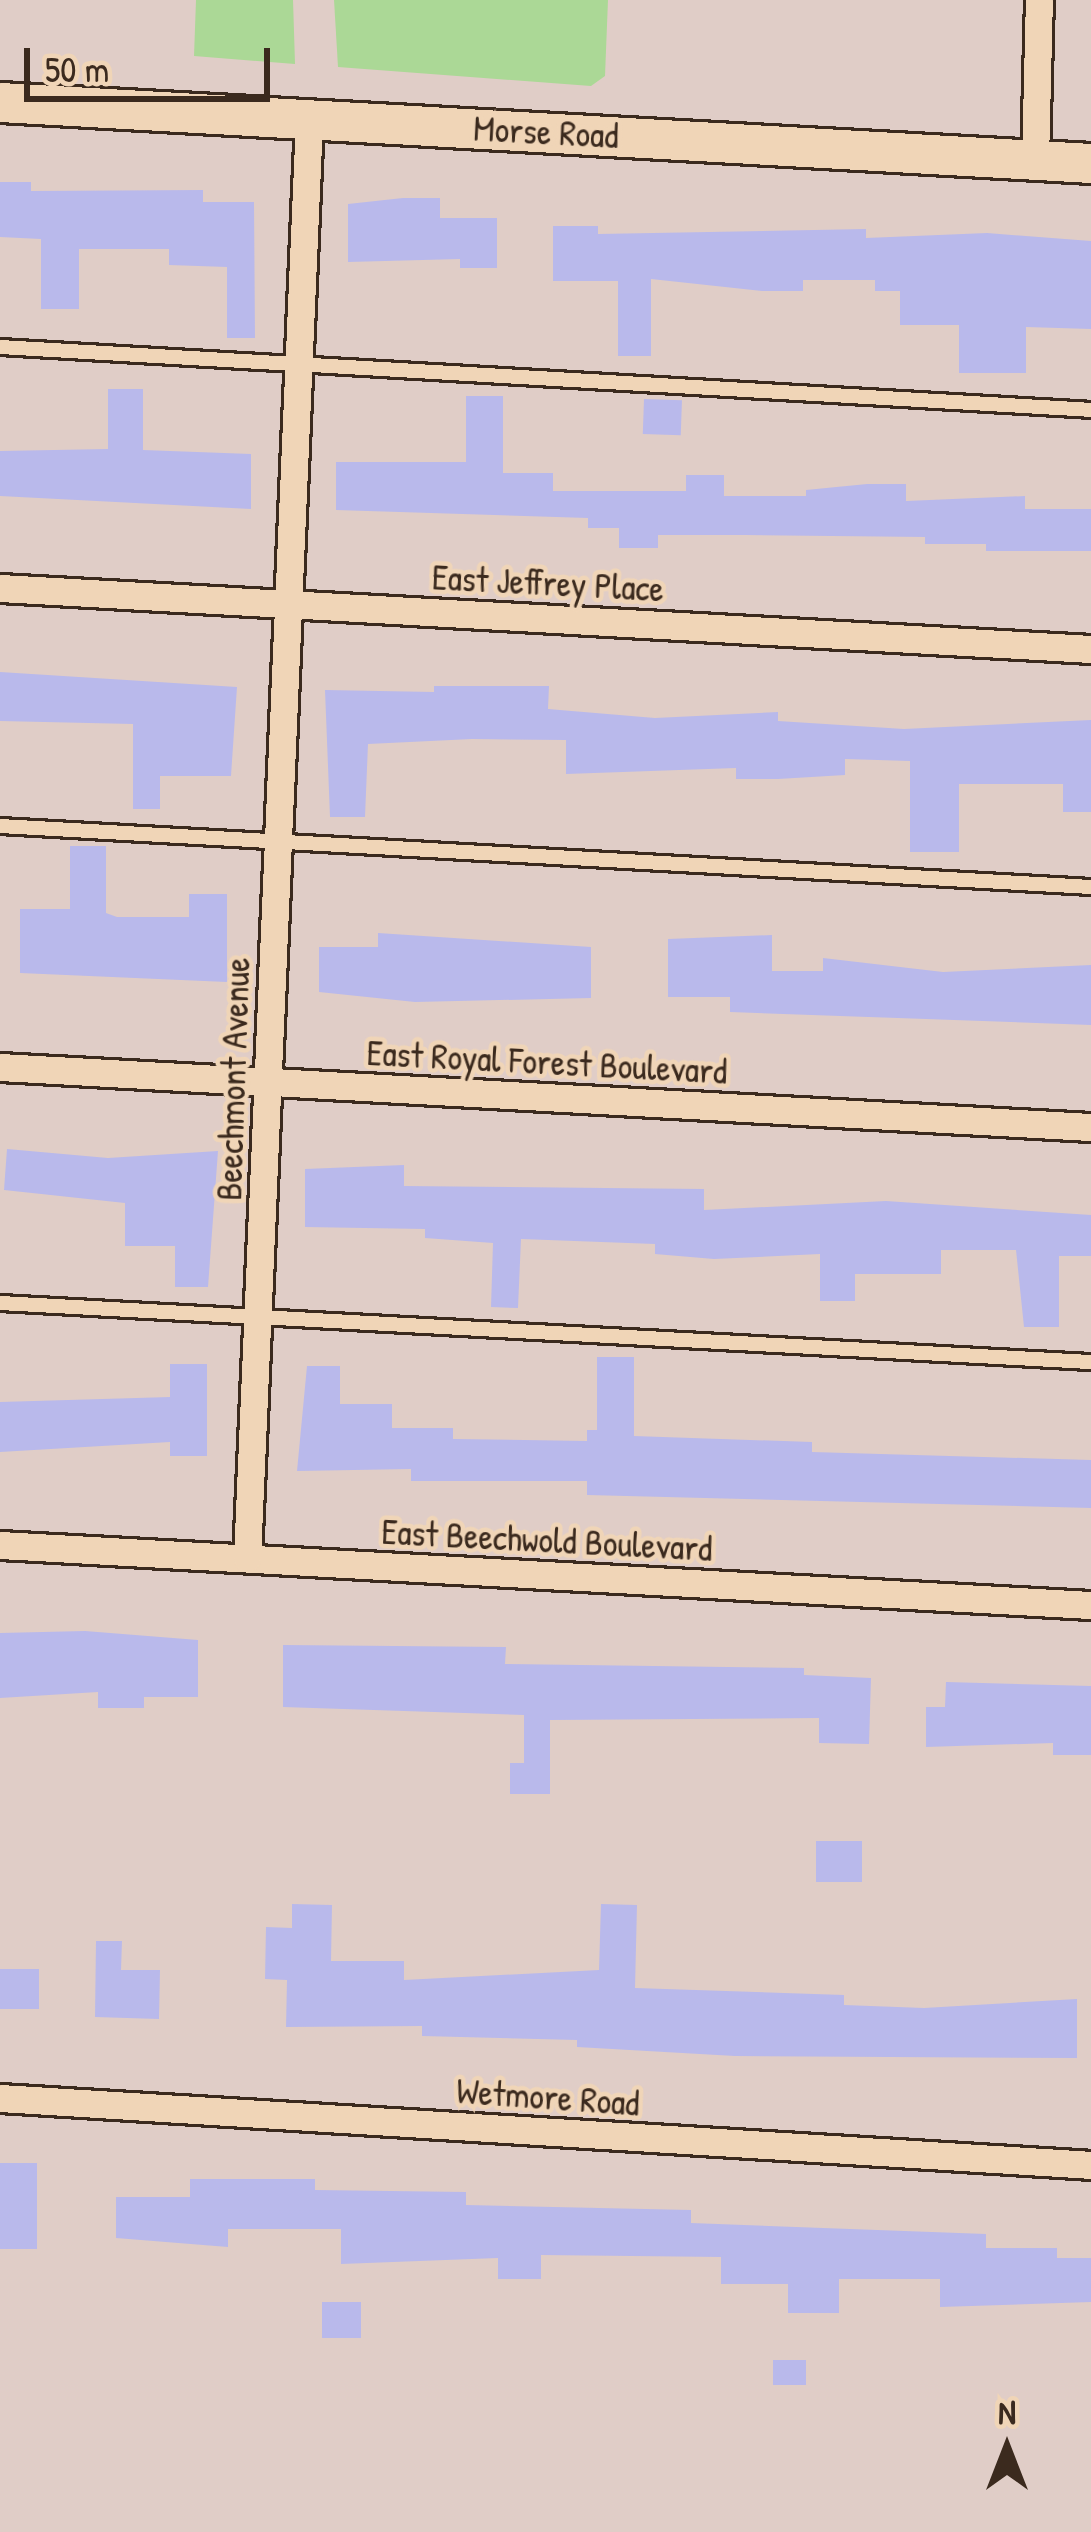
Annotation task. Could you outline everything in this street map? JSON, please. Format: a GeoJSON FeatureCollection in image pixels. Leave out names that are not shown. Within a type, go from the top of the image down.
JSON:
{"type":"FeatureCollection","features":[{"type":"Feature","properties":{"kind":"main road","name":"Morse Road"},"geometry":{"type":"LineString","coordinates":[[0,102],[1091,163]]}},
{"type":"Feature","properties":{"kind":"street"},"geometry":{"type":"LineString","coordinates":[[1035,160],[1039,0]]}},
{"type":"Feature","properties":{"kind":"street","name":"Beechmont Avenue"},"geometry":{"type":"LineString","coordinates":[[247,1558],[309,118]]}},
{"type":"Feature","properties":{"kind":"street","name":"East Jeffrey Place"},"geometry":{"type":"LineString","coordinates":[[0,588],[1091,649]]}},
{"type":"Feature","properties":{"kind":"street","name":"East Royal Forest Boulevard"},"geometry":{"type":"LineString","coordinates":[[0,1066],[1091,1127]]}},
{"type":"Feature","properties":{"kind":"street","name":"East Beechwold Boulevard"},"geometry":{"type":"LineString","coordinates":[[0,1545],[1091,1605]]}},
{"type":"Feature","properties":{"kind":"street","name":"Wetmore Road"},"geometry":{"type":"LineString","coordinates":[[0,2098],[1091,2165]]}},
{"type":"Feature","properties":{"kind":"lane"},"geometry":{"type":"LineString","coordinates":[[0,347],[1091,410]]}},
{"type":"Feature","properties":{"kind":"lane"},"geometry":{"type":"LineString","coordinates":[[0,826],[1091,887]]}},
{"type":"Feature","properties":{"kind":"lane"},"geometry":{"type":"LineString","coordinates":[[0,1303],[1091,1362]]}},
{"type":"Feature","properties":{"kind":"green space"},"geometry":{"type":"Polygon","coordinates":[[[196,0],[293,0],[295,64],[194,56],[196,0]]]}},
{"type":"Feature","properties":{"kind":"green space"},"geometry":{"type":"Polygon","coordinates":[[[334,0],[608,0],[605,76],[591,86],[338,67],[334,0]]]}},
{"type":"Feature","properties":{"kind":"building"},"geometry":{"type":"Polygon","coordinates":[[[0,182],[31,182],[31,191],[203,190],[203,202],[254,202],[255,338],[227,338],[227,267],[169,265],[169,249],[79,249],[79,309],[41,309],[41,239],[0,237],[0,182]]]}},
{"type":"Feature","properties":{"kind":"building"},"geometry":{"type":"Polygon","coordinates":[[[440,198],[440,218],[497,218],[497,268],[460,268],[460,259],[348,262],[348,204],[440,198]]]}},
{"type":"Feature","properties":{"kind":"building"},"geometry":{"type":"Polygon","coordinates":[[[553,226],[598,226],[598,234],[866,229],[866,238],[987,233],[1091,241],[1091,329],[1026,327],[1026,373],[959,373],[959,325],[900,325],[900,291],[875,291],[875,280],[803,280],[803,291],[762,291],[651,279],[651,356],[618,356],[618,281],[553,281],[553,226]]]}},
{"type":"Feature","properties":{"kind":"building"},"geometry":{"type":"Polygon","coordinates":[[[108,389],[143,389],[143,450],[251,454],[251,509],[0,496],[0,451],[108,449],[108,389]]]}},
{"type":"Feature","properties":{"kind":"building"},"geometry":{"type":"Polygon","coordinates":[[[466,396],[503,396],[503,473],[553,473],[553,491],[686,491],[686,475],[724,475],[724,496],[806,496],[806,490],[906,484],[906,501],[1025,496],[1025,509],[1091,509],[1091,551],[986,551],[986,544],[925,544],[925,537],[745,535],[658,535],[658,548],[619,548],[619,528],[588,528],[588,518],[336,510],[336,462],[466,462],[466,396]]]}},
{"type":"Feature","properties":{"kind":"building"},"geometry":{"type":"Polygon","coordinates":[[[644,399],[682,400],[681,435],[643,434],[644,399]]]}},
{"type":"Feature","properties":{"kind":"building"},"geometry":{"type":"Polygon","coordinates":[[[0,672],[237,687],[231,776],[160,776],[160,809],[133,809],[133,724],[0,721],[0,672]]]}},
{"type":"Feature","properties":{"kind":"building"},"geometry":{"type":"Polygon","coordinates":[[[434,686],[549,686],[548,709],[655,718],[778,712],[778,721],[904,729],[1091,720],[1091,812],[1063,812],[1063,784],[959,784],[959,852],[910,852],[910,761],[845,759],[845,775],[778,779],[736,779],[736,768],[566,774],[566,740],[472,739],[368,744],[365,817],[330,817],[325,690],[434,692],[434,686]]]}},
{"type":"Feature","properties":{"kind":"building"},"geometry":{"type":"Polygon","coordinates":[[[70,846],[106,846],[106,913],[117,917],[189,917],[189,894],[227,894],[227,982],[20,973],[20,909],[70,909],[70,846]]]}},
{"type":"Feature","properties":{"kind":"building"},"geometry":{"type":"Polygon","coordinates":[[[378,933],[591,947],[591,998],[415,1002],[319,992],[319,947],[378,947],[378,933]]]}},
{"type":"Feature","properties":{"kind":"building"},"geometry":{"type":"Polygon","coordinates":[[[772,935],[772,971],[823,971],[823,958],[943,972],[1091,965],[1091,1025],[730,1012],[730,997],[668,997],[668,939],[772,935]]]}},
{"type":"Feature","properties":{"kind":"building"},"geometry":{"type":"Polygon","coordinates":[[[7,1149],[108,1158],[218,1151],[208,1287],[175,1287],[175,1246],[125,1246],[125,1203],[4,1190],[7,1149]]]}},
{"type":"Feature","properties":{"kind":"building"},"geometry":{"type":"Polygon","coordinates":[[[404,1165],[404,1186],[704,1189],[704,1210],[886,1201],[1091,1215],[1091,1256],[1059,1256],[1059,1327],[1024,1327],[1016,1250],[941,1250],[941,1274],[855,1274],[855,1301],[820,1301],[820,1254],[714,1259],[655,1254],[655,1244],[521,1239],[518,1308],[491,1307],[493,1243],[425,1238],[425,1229],[305,1227],[305,1169],[404,1165]]]}},
{"type":"Feature","properties":{"kind":"building"},"geometry":{"type":"Polygon","coordinates":[[[597,1357],[634,1357],[634,1436],[812,1442],[812,1452],[1091,1460],[1091,1508],[587,1495],[587,1481],[411,1481],[411,1469],[297,1471],[307,1366],[340,1366],[340,1404],[392,1404],[392,1428],[453,1428],[453,1439],[587,1441],[587,1430],[597,1430],[597,1357]]]}},
{"type":"Feature","properties":{"kind":"building"},"geometry":{"type":"Polygon","coordinates":[[[170,1364],[207,1364],[207,1456],[170,1456],[170,1442],[0,1452],[0,1402],[170,1397],[170,1364]]]}},
{"type":"Feature","properties":{"kind":"building"},"geometry":{"type":"Polygon","coordinates":[[[85,1631],[198,1640],[198,1697],[144,1697],[144,1708],[98,1708],[98,1692],[0,1698],[0,1633],[85,1631]]]}},
{"type":"Feature","properties":{"kind":"building"},"geometry":{"type":"Polygon","coordinates":[[[283,1645],[506,1647],[505,1664],[804,1668],[804,1675],[871,1678],[869,1744],[819,1743],[819,1718],[550,1720],[550,1794],[510,1794],[510,1763],[524,1763],[524,1715],[283,1707],[283,1645]]]}},
{"type":"Feature","properties":{"kind":"building"},"geometry":{"type":"Polygon","coordinates":[[[946,1682],[1091,1686],[1091,1755],[1053,1755],[1053,1743],[926,1747],[926,1707],[945,1707],[946,1682]]]}},
{"type":"Feature","properties":{"kind":"building"},"geometry":{"type":"Polygon","coordinates":[[[816,1841],[862,1841],[862,1882],[816,1882],[816,1841]]]}},
{"type":"Feature","properties":{"kind":"building"},"geometry":{"type":"Polygon","coordinates":[[[292,1904],[332,1905],[331,1961],[404,1961],[404,1980],[599,1970],[601,1904],[637,1905],[635,1988],[844,1995],[844,2005],[924,2008],[1077,1999],[1077,2058],[735,2056],[577,2047],[577,2040],[422,2036],[422,2026],[286,2027],[287,1980],[265,1979],[266,1927],[292,1928],[292,1904]]]}},
{"type":"Feature","properties":{"kind":"building"},"geometry":{"type":"Polygon","coordinates":[[[96,1941],[122,1941],[121,1970],[160,1970],[159,2019],[95,2017],[96,1941]]]}},
{"type":"Feature","properties":{"kind":"building"},"geometry":{"type":"Polygon","coordinates":[[[0,1969],[39,1969],[39,2009],[0,2009],[0,1969]]]}},
{"type":"Feature","properties":{"kind":"building"},"geometry":{"type":"Polygon","coordinates":[[[0,2163],[37,2163],[37,2249],[0,2249],[0,2163]]]}},
{"type":"Feature","properties":{"kind":"building"},"geometry":{"type":"Polygon","coordinates":[[[190,2179],[315,2179],[315,2190],[466,2192],[466,2205],[691,2210],[691,2223],[986,2234],[986,2248],[1057,2248],[1057,2258],[1091,2258],[1091,2302],[940,2307],[940,2279],[839,2279],[839,2313],[788,2313],[788,2284],[721,2284],[721,2257],[541,2255],[541,2279],[498,2279],[498,2258],[341,2264],[341,2229],[228,2229],[228,2247],[116,2238],[116,2197],[190,2197],[190,2179]]]}},
{"type":"Feature","properties":{"kind":"building"},"geometry":{"type":"Polygon","coordinates":[[[322,2302],[361,2302],[361,2338],[322,2338],[322,2302]]]}},
{"type":"Feature","properties":{"kind":"building"},"geometry":{"type":"Polygon","coordinates":[[[773,2360],[806,2360],[806,2385],[773,2385],[773,2360]]]}}]}
